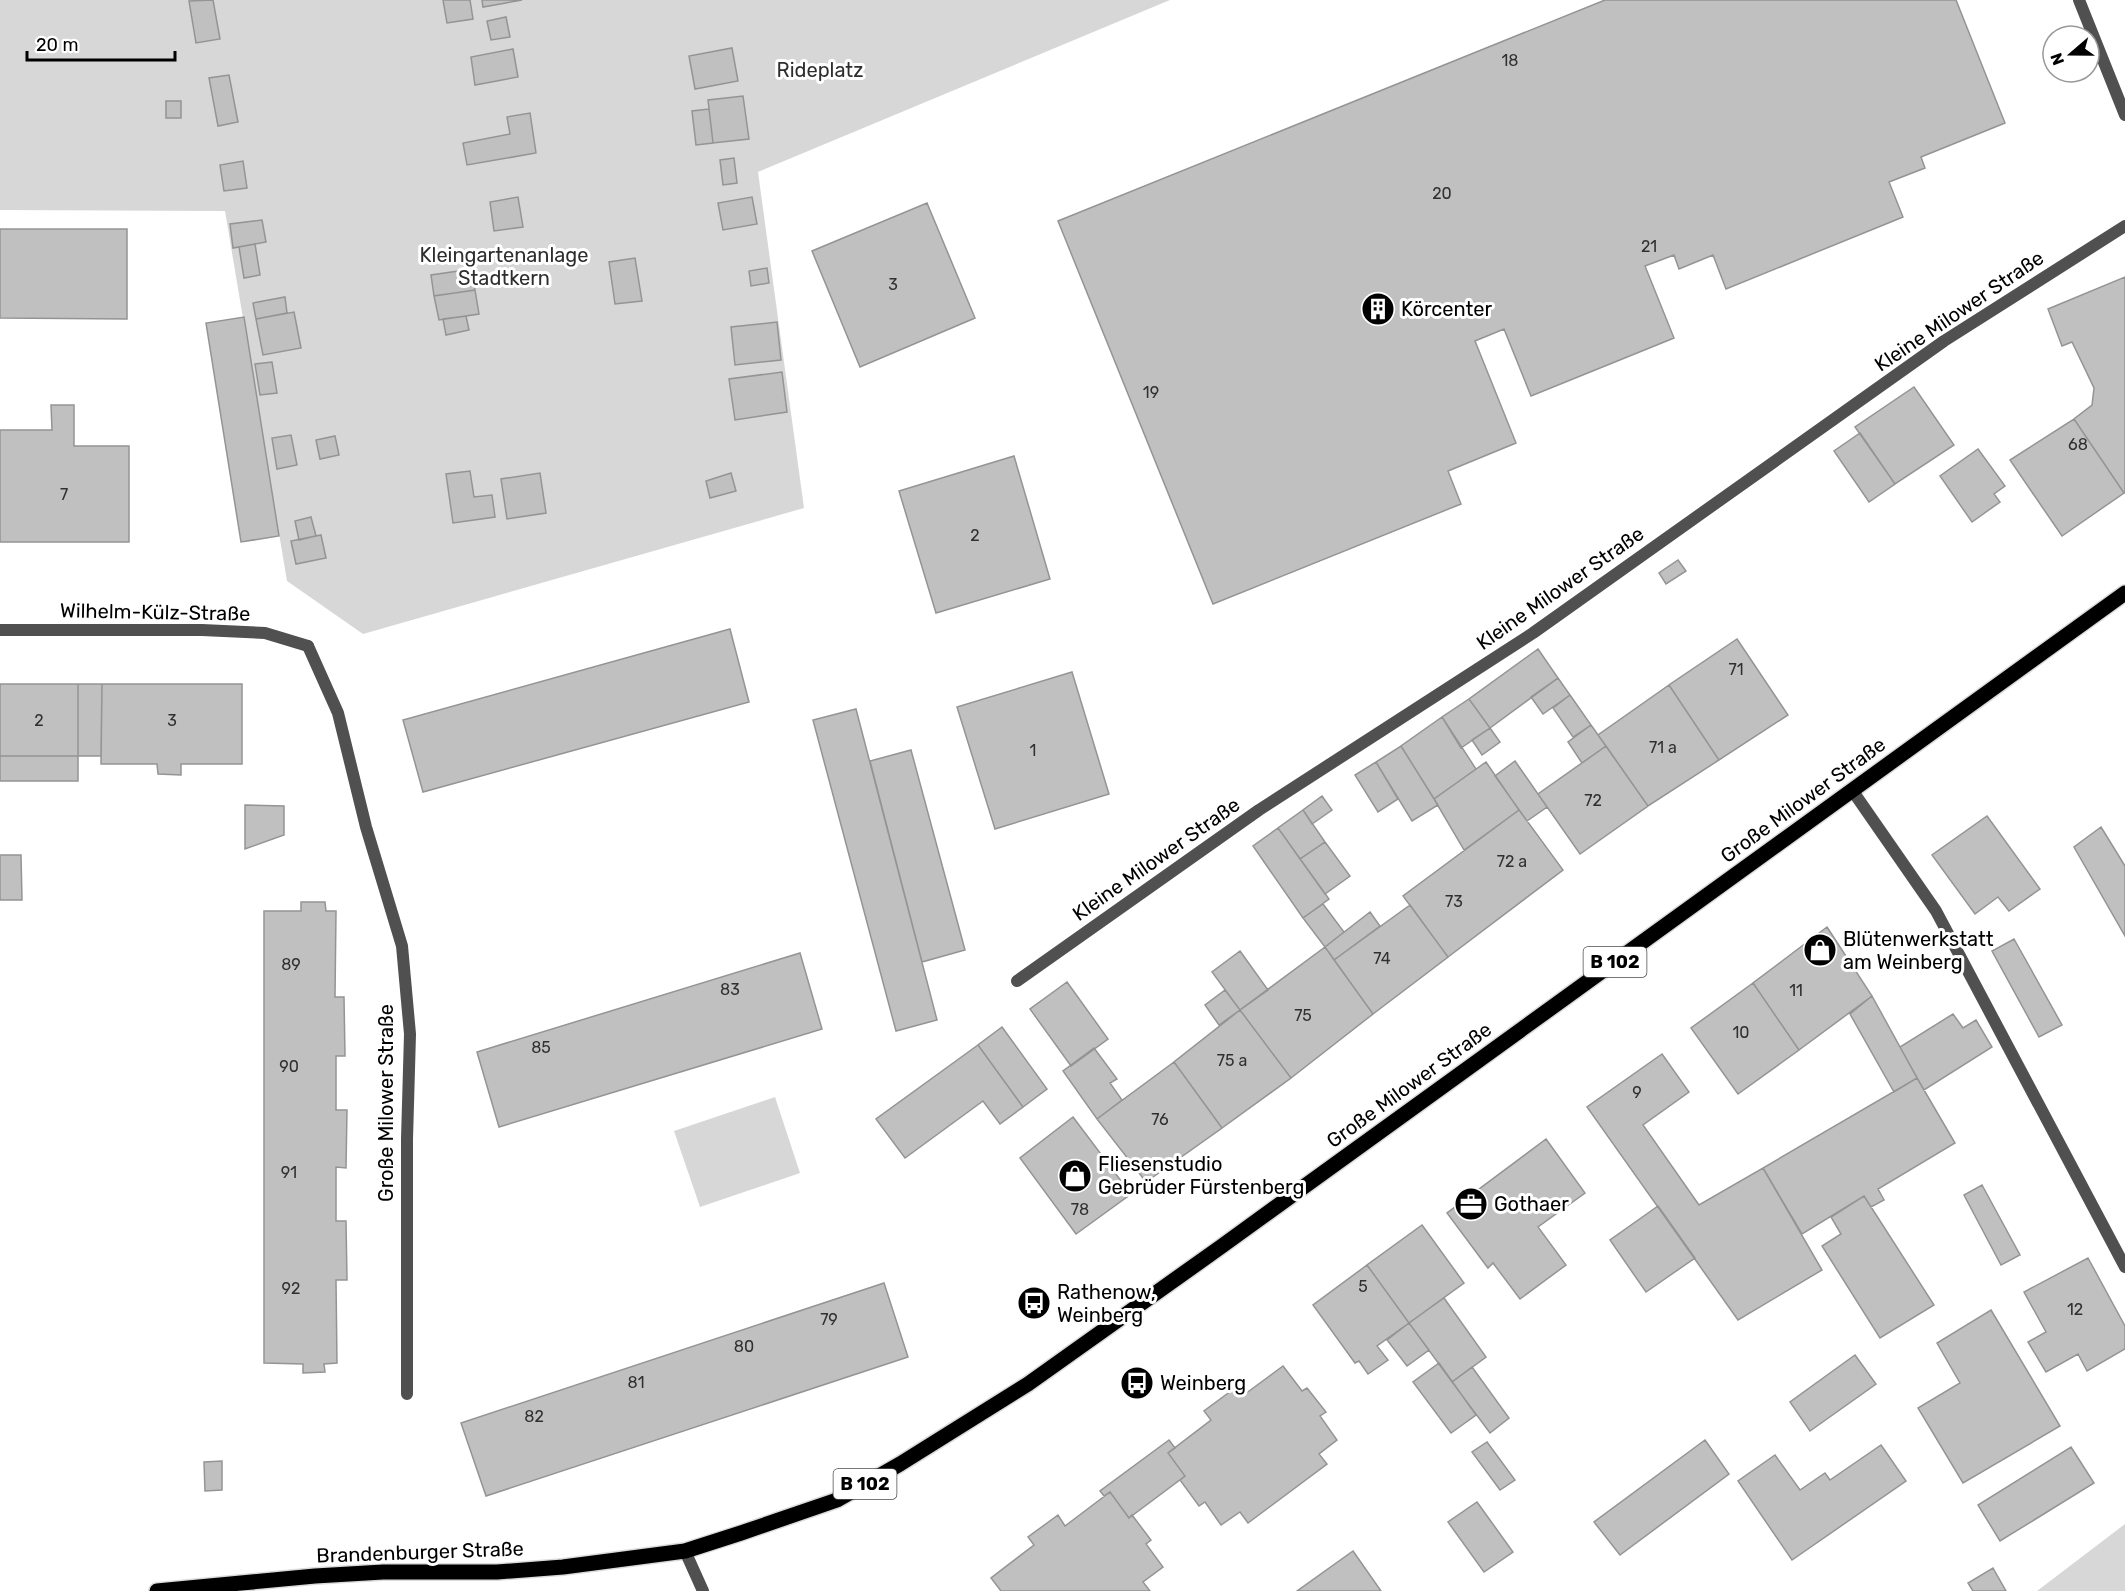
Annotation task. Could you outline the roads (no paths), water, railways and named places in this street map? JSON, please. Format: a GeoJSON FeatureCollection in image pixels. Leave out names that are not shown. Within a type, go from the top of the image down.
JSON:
{"type":"FeatureCollection","features":[{"type":"Feature","properties":{"kind":"main road","name":"Große Milower Straße"},"geometry":{"type":"LineString","coordinates":[[685,1551],[837,1500],[900,1464],[1028,1384],[2125,593]]}},
{"type":"Feature","properties":{"kind":"main road","name":"Brandenburger Straße"},"geometry":{"type":"LineString","coordinates":[[157,1591],[315,1576],[383,1572],[508,1571],[563,1567],[685,1551]]}},
{"type":"Feature","properties":{"kind":"street"},"geometry":{"type":"LineString","coordinates":[[2079,0],[2125,115]]}},
{"type":"Feature","properties":{"kind":"street","name":"Kleine Milower Straße"},"geometry":{"type":"LineString","coordinates":[[1017,981],[1259,810],[1533,633],[1944,341],[2125,226]]}},
{"type":"Feature","properties":{"kind":"street","name":"Wilhelm-Külz-Straße"},"geometry":{"type":"LineString","coordinates":[[0,630],[202,630],[265,633],[308,646]]}},
{"type":"Feature","properties":{"kind":"street","name":"Große Milower Straße"},"geometry":{"type":"LineString","coordinates":[[308,646],[338,713],[366,827],[402,946],[410,1034],[407,1139],[407,1394]]}},
{"type":"Feature","properties":{"kind":"street"},"geometry":{"type":"LineString","coordinates":[[1852,790],[1936,910],[2125,1267]]}},
{"type":"Feature","properties":{"kind":"street"},"geometry":{"type":"LineString","coordinates":[[685,1551],[703,1591]]}},
{"type":"Feature","properties":{"kind":"place","name":"Körcenter"},"geometry":{"type":"Point","coordinates":[1378,309]}},
{"type":"Feature","properties":{"kind":"place","name":"Blütenwerkstatt am Weinberg"},"geometry":{"type":"Point","coordinates":[1820,950]}},
{"type":"Feature","properties":{"kind":"place","name":"Fliesenstudio Gebrüder Fürstenberg"},"geometry":{"type":"Point","coordinates":[1075,1176]}},
{"type":"Feature","properties":{"kind":"place","name":"Gothaer"},"geometry":{"type":"Point","coordinates":[1471,1204]}},
{"type":"Feature","properties":{"kind":"place","name":"Rathenow, Weinberg"},"geometry":{"type":"Point","coordinates":[1034,1303]}},
{"type":"Feature","properties":{"kind":"place","name":"Weinberg"},"geometry":{"type":"Point","coordinates":[1137,1383]}},
{"type":"Feature","properties":{"kind":"park label","name":"Rideplatz"},"geometry":{"type":"Point","coordinates":[820,70]}},
{"type":"Feature","properties":{"kind":"park label","name":"Kleingartenanlage Stadtkern"},"geometry":{"type":"Point","coordinates":[504,266]}}]}
